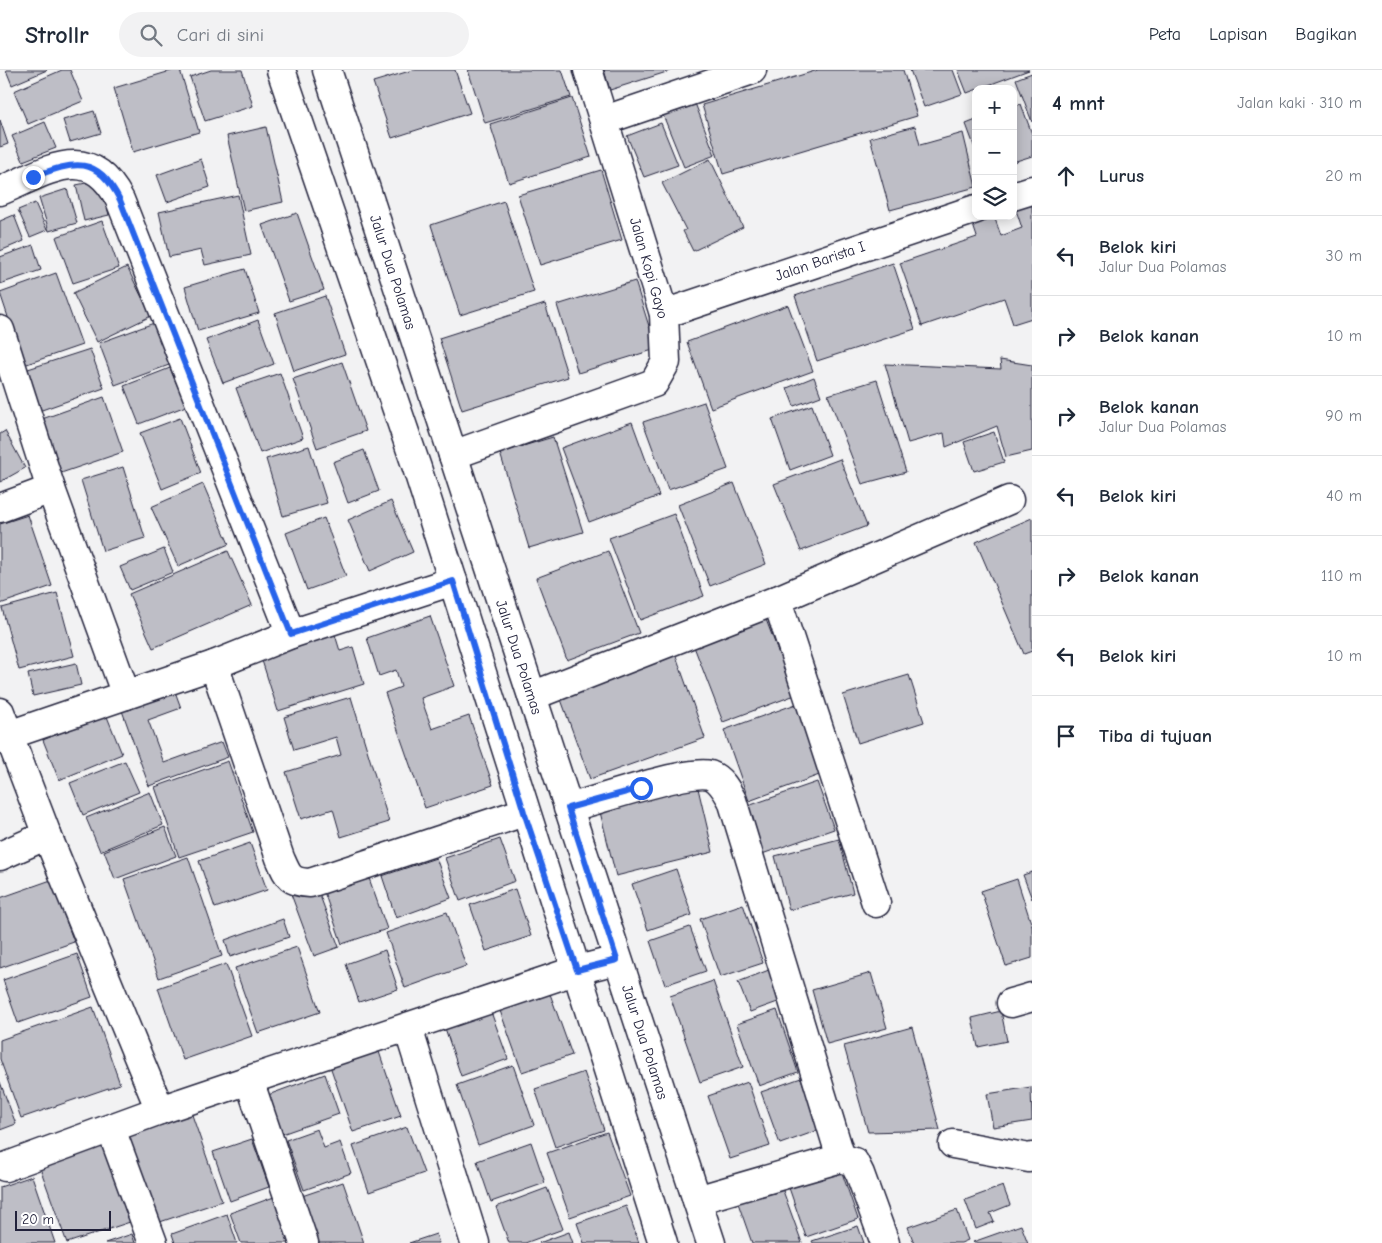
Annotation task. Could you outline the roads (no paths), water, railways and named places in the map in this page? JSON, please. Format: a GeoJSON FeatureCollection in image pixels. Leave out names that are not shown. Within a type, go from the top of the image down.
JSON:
{"type":"FeatureCollection","features":[{"type":"Feature","properties":{"kind":"street"},"geometry":{"type":"LineString","coordinates":[[281,70],[453,581],[524,812],[577,970],[663,1243]]}},
{"type":"Feature","properties":{"kind":"street","name":"Jalur Dua Polamas"},"geometry":{"type":"LineString","coordinates":[[327,70],[711,1243]]}},
{"type":"Feature","properties":{"kind":"street","name":"Jalan Kopi Gayo"},"geometry":{"type":"LineString","coordinates":[[453,455],[654,383],[666,362],[664,314],[588,70]]}},
{"type":"Feature","properties":{"kind":"street"},"geometry":{"type":"LineString","coordinates":[[605,120],[752,70]]}},
{"type":"Feature","properties":{"kind":"street"},"geometry":{"type":"LineString","coordinates":[[0,191],[57,168],[71,165],[86,165],[95,168],[112,183],[291,634]]}},
{"type":"Feature","properties":{"kind":"street"},"geometry":{"type":"LineString","coordinates":[[1017,195],[1032,190]]}},
{"type":"Feature","properties":{"kind":"street","name":"Jalan Barista I"},"geometry":{"type":"LineString","coordinates":[[664,314],[972,210]]}},
{"type":"Feature","properties":{"kind":"street"},"geometry":{"type":"LineString","coordinates":[[0,330],[4,357],[50,489],[126,695]]}},
{"type":"Feature","properties":{"kind":"street"},"geometry":{"type":"LineString","coordinates":[[0,508],[50,489]]}},
{"type":"Feature","properties":{"kind":"street"},"geometry":{"type":"LineString","coordinates":[[532,696],[777,600],[1009,500]]}},
{"type":"Feature","properties":{"kind":"street"},"geometry":{"type":"LineString","coordinates":[[160,1110],[47,835],[5,724],[126,695],[214,665],[291,634],[453,581]]}},
{"type":"Feature","properties":{"kind":"street"},"geometry":{"type":"LineString","coordinates":[[777,600],[876,903]]}},
{"type":"Feature","properties":{"kind":"street"},"geometry":{"type":"LineString","coordinates":[[214,665],[280,858],[289,878],[298,882],[310,883],[524,812]]}},
{"type":"Feature","properties":{"kind":"street"},"geometry":{"type":"LineString","coordinates":[[568,808],[698,774],[710,776],[726,788],[732,800],[841,1158]]}},
{"type":"Feature","properties":{"kind":"street"},"geometry":{"type":"LineString","coordinates":[[0,856],[47,835]]}},
{"type":"Feature","properties":{"kind":"street"},"geometry":{"type":"LineString","coordinates":[[5,1167],[248,1080],[577,970],[617,960]]}},
{"type":"Feature","properties":{"kind":"street"},"geometry":{"type":"LineString","coordinates":[[408,1028],[475,1243]]}},
{"type":"Feature","properties":{"kind":"street"},"geometry":{"type":"LineString","coordinates":[[248,1080],[304,1243]]}},
{"type":"Feature","properties":{"kind":"street"},"geometry":{"type":"LineString","coordinates":[[111,1128],[153,1243]]}},
{"type":"Feature","properties":{"kind":"street"},"geometry":{"type":"LineString","coordinates":[[953,1144],[1031,1161]]}},
{"type":"Feature","properties":{"kind":"street"},"geometry":{"type":"LineString","coordinates":[[697,1200],[841,1158],[854,1162],[885,1243]]}}]}
